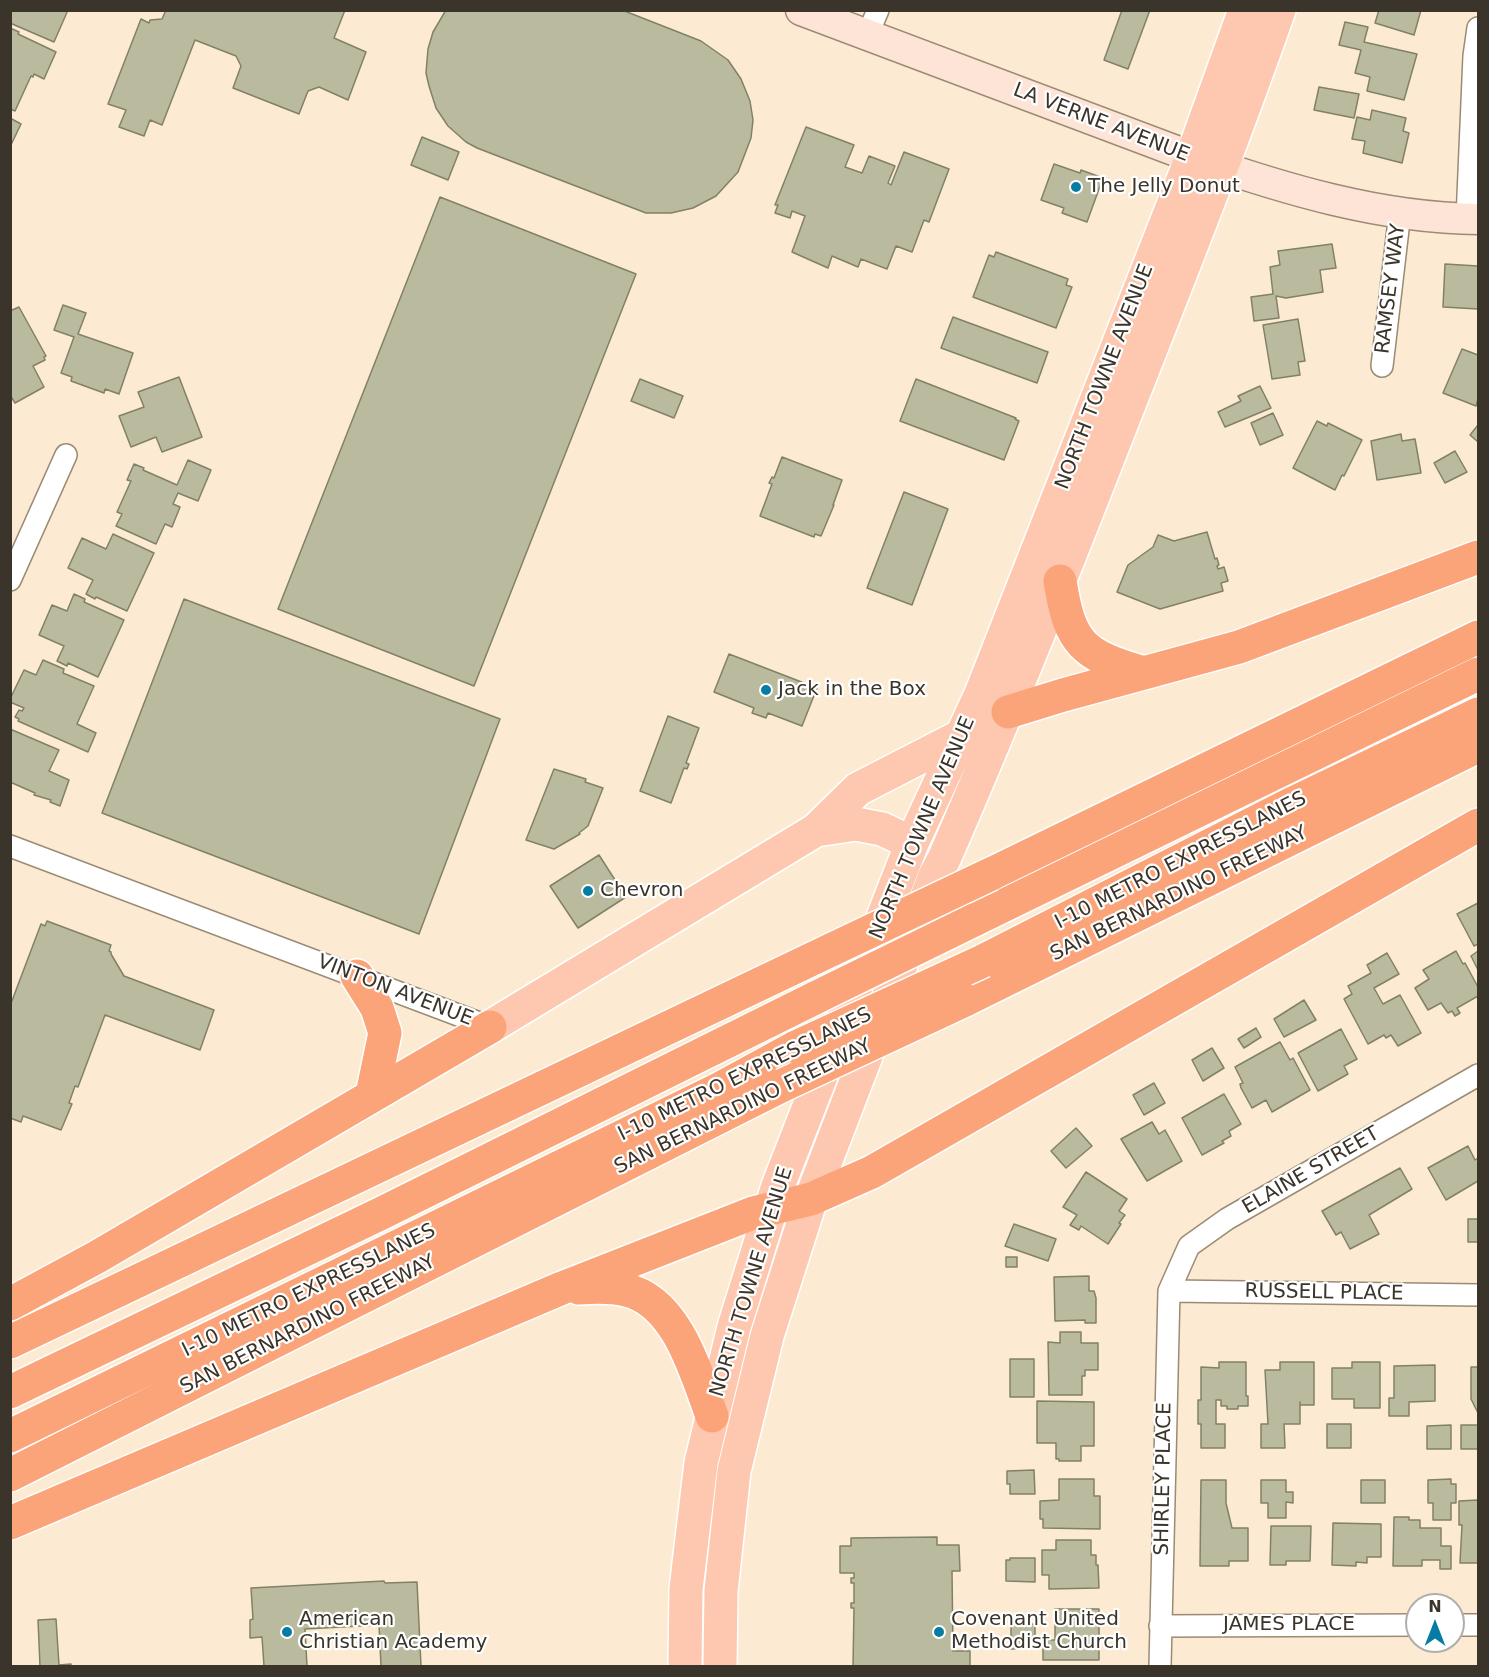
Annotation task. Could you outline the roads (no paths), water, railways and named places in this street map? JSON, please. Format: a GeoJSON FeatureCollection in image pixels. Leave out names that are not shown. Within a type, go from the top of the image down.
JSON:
{"type":"FeatureCollection","features":[{"type":"Feature","properties":{"kind":"highway"},"geometry":{"type":"LineString","coordinates":[[1008,712],[1239,647],[1479,557]]}},
{"type":"Feature","properties":{"kind":"highway"},"geometry":{"type":"LineString","coordinates":[[1060,581],[1064,609],[1071,628],[1081,644],[1092,654],[1110,663],[1144,673]]}},
{"type":"Feature","properties":{"kind":"highway"},"geometry":{"type":"LineString","coordinates":[[10,1342],[991,874],[1479,637]]}},
{"type":"Feature","properties":{"kind":"highway","name":"I-10 METRO EXPRESSLANES"},"geometry":{"type":"LineString","coordinates":[[10,1392],[382,1213],[974,920],[1479,674]]}},
{"type":"Feature","properties":{"kind":"highway","name":"I-10 METRO EXPRESSLANES"},"geometry":{"type":"LineString","coordinates":[[10,1436],[721,1088],[796,1047],[983,961],[1293,803],[1479,714]]}},
{"type":"Feature","properties":{"kind":"highway","name":"SAN BERNARDINO FREEWAY"},"geometry":{"type":"LineString","coordinates":[[10,1475],[783,1085],[965,1000],[1479,746]]}},
{"type":"Feature","properties":{"kind":"highway"},"geometry":{"type":"LineString","coordinates":[[10,1523],[562,1288],[753,1213],[811,1198],[872,1172],[1479,825]]}},
{"type":"Feature","properties":{"kind":"highway"},"geometry":{"type":"LineString","coordinates":[[357,976],[377,1008],[385,1033],[372,1095]]}},
{"type":"Feature","properties":{"kind":"highway"},"geometry":{"type":"LineString","coordinates":[[10,1304],[97,1257],[490,1027]]}},
{"type":"Feature","properties":{"kind":"highway"},"geometry":{"type":"LineString","coordinates":[[562,1288],[612,1288],[628,1290],[645,1297],[670,1320],[686,1347],[712,1416]]}},
{"type":"Feature","properties":{"kind":"main road","name":"LA VERNE AVENUE"},"geometry":{"type":"LineString","coordinates":[[801,10],[872,23],[1223,168],[1339,203],[1473,219]]}},
{"type":"Feature","properties":{"kind":"main road","name":"NORTH TOWNE AVENUE"},"geometry":{"type":"LineString","coordinates":[[686,1666],[686,1589],[701,1463],[734,1327],[778,1186],[912,843],[964,735],[1192,157],[1245,10]]}},
{"type":"Feature","properties":{"kind":"main road","name":"NORTH TOWNE AVENUE"},"geometry":{"type":"LineString","coordinates":[[720,1666],[721,1591],[734,1471],[767,1336],[811,1198],[935,876],[1008,712],[1223,168],[1279,10]]}},
{"type":"Feature","properties":{"kind":"main road","name":"VINTON AVENUE"},"geometry":{"type":"LineString","coordinates":[[490,1027],[816,830],[858,789],[1008,712]]}},
{"type":"Feature","properties":{"kind":"main road"},"geometry":{"type":"LineString","coordinates":[[952,841],[965,792],[967,762],[964,735]]}},
{"type":"Feature","properties":{"kind":"main road","name":"VINTON AVENUE"},"geometry":{"type":"LineString","coordinates":[[816,830],[856,824],[882,829],[912,843]]}},
{"type":"Feature","properties":{"kind":"street"},"geometry":{"type":"LineString","coordinates":[[1473,219],[1474,56],[1479,28]]}},
{"type":"Feature","properties":{"kind":"street","name":"RAMSEY WAY"},"geometry":{"type":"LineString","coordinates":[[1382,366],[1400,212]]}},
{"type":"Feature","properties":{"kind":"street"},"geometry":{"type":"LineString","coordinates":[[10,580],[66,455]]}},
{"type":"Feature","properties":{"kind":"street","name":"VINTON AVENUE"},"geometry":{"type":"LineString","coordinates":[[10,846],[490,1027]]}},
{"type":"Feature","properties":{"kind":"street","name":"ELAINE STREET"},"geometry":{"type":"LineString","coordinates":[[1169,1291],[1189,1246],[1227,1220],[1479,1074]]}},
{"type":"Feature","properties":{"kind":"street","name":"RUSSELL PLACE"},"geometry":{"type":"LineString","coordinates":[[1169,1291],[1479,1295]]}},
{"type":"Feature","properties":{"kind":"street","name":"SHIRLEY PLACE"},"geometry":{"type":"LineString","coordinates":[[1160,1666],[1169,1291]]}},
{"type":"Feature","properties":{"kind":"street","name":"JAMES PLACE"},"geometry":{"type":"LineString","coordinates":[[1160,1626],[1405,1625]]}},
{"type":"Feature","properties":{"kind":"place","name":"The Jelly Donut"},"geometry":{"type":"Point","coordinates":[1076,187]}},
{"type":"Feature","properties":{"kind":"place","name":"Jack in the Box"},"geometry":{"type":"Point","coordinates":[766,690]}},
{"type":"Feature","properties":{"kind":"place","name":"Chevron"},"geometry":{"type":"Point","coordinates":[588,891]}},
{"type":"Feature","properties":{"kind":"place","name":"American Christian Academy"},"geometry":{"type":"Point","coordinates":[287,1632]}},
{"type":"Feature","properties":{"kind":"place","name":"Covenant United Methodist Church"},"geometry":{"type":"Point","coordinates":[939,1632]}}]}
